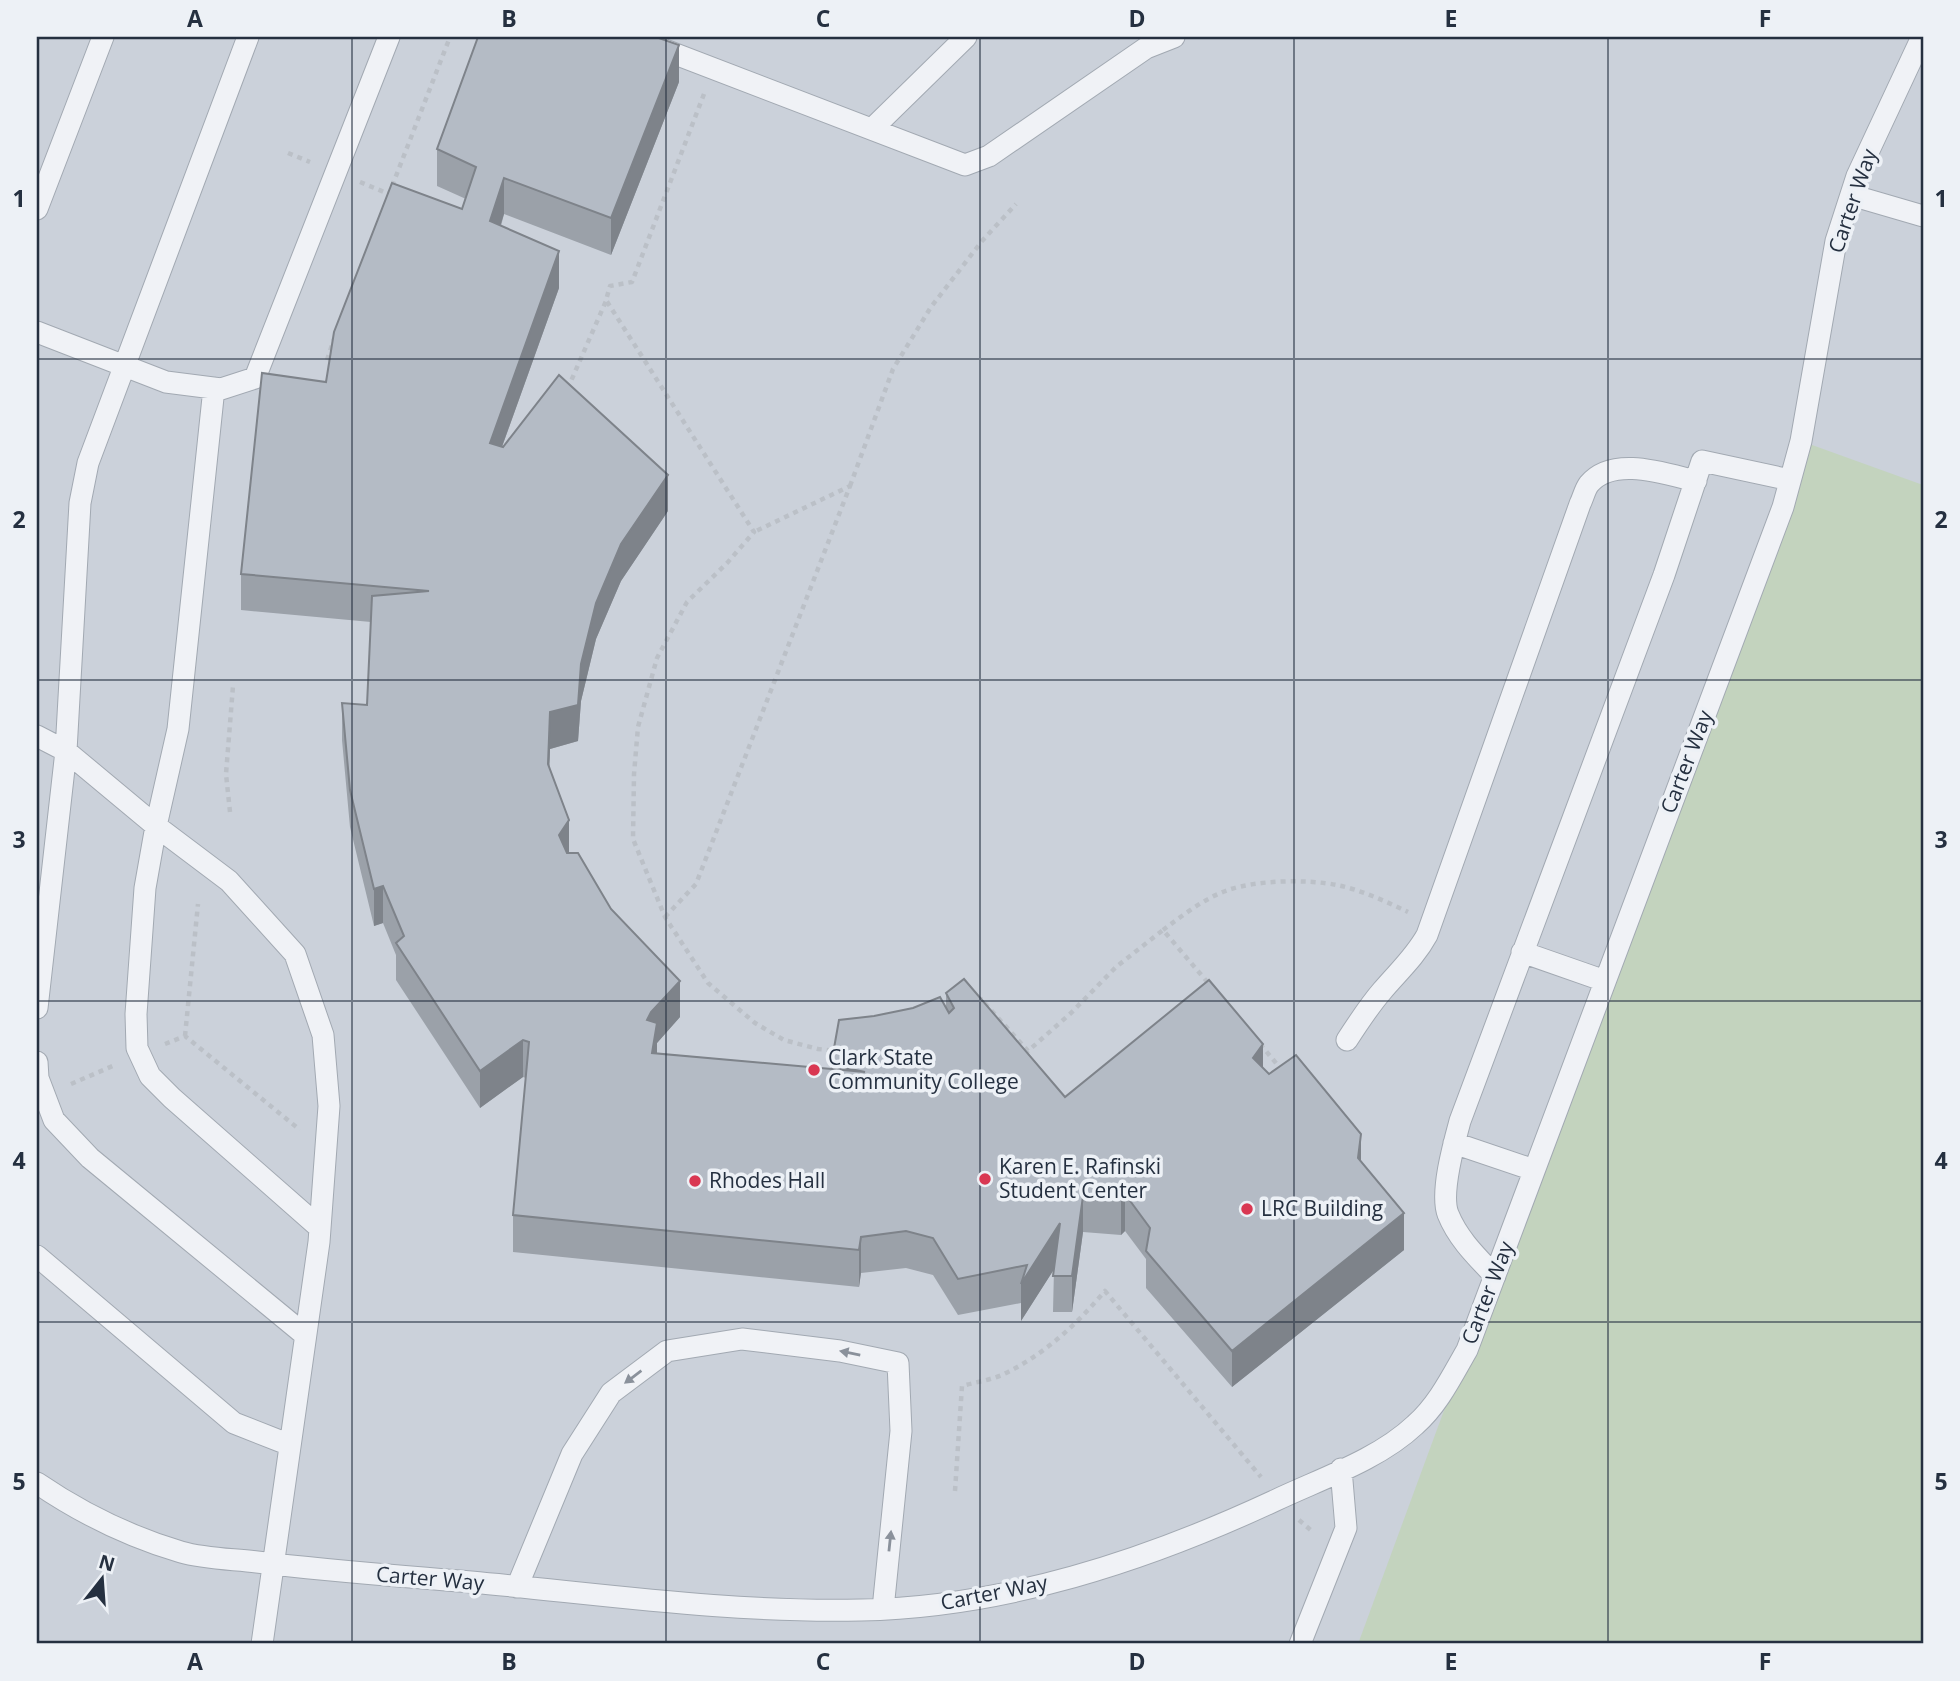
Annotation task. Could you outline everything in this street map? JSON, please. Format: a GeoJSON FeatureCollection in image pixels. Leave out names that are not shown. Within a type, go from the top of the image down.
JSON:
{"type":"FeatureCollection","features":[{"type":"Feature","properties":{"kind":"lane"},"geometry":{"type":"LineString","coordinates":[[37,209],[103,37]]}},
{"type":"Feature","properties":{"kind":"lane"},"geometry":{"type":"LineString","coordinates":[[37,1008],[65,751],[79,503],[88,463],[248,37]]}},
{"type":"Feature","properties":{"kind":"lane"},"geometry":{"type":"LineString","coordinates":[[37,332],[166,382],[221,389],[256,378],[389,37]]}},
{"type":"Feature","properties":{"kind":"lane"},"geometry":{"type":"LineString","coordinates":[[631,37],[965,165],[989,156],[1146,48],[1174,37]]}},
{"type":"Feature","properties":{"kind":"lane"},"geometry":{"type":"LineString","coordinates":[[872,130],[966,37]]}},
{"type":"Feature","properties":{"kind":"lane","name":"Carter Way"},"geometry":{"type":"LineString","coordinates":[[37,1483],[62,1500],[116,1528],[185,1553],[273,1564],[762,1609],[883,1609],[949,1603],[1030,1589],[1122,1562],[1245,1514],[1387,1448],[1417,1424],[1442,1394],[1467,1350],[1778,520],[1801,440],[1836,241],[1857,176],[1922,37]]}},
{"type":"Feature","properties":{"kind":"lane"},"geometry":{"type":"LineString","coordinates":[[1851,195],[1923,216]]}},
{"type":"Feature","properties":{"kind":"lane"},"geometry":{"type":"LineString","coordinates":[[214,388],[178,729],[156,827],[144,901],[136,1014],[137,1048],[150,1076],[172,1098],[320,1228]]}},
{"type":"Feature","properties":{"kind":"lane"},"geometry":{"type":"LineString","coordinates":[[1494,1276],[1463,1241],[1447,1212],[1447,1179],[1454,1143],[1521,952],[1664,576],[1702,461],[1790,480]]}},
{"type":"Feature","properties":{"kind":"lane"},"geometry":{"type":"LineString","coordinates":[[1347,1040],[1383,989],[1409,962],[1427,935],[1580,504],[1590,483],[1608,472],[1630,467],[1696,481]]}},
{"type":"Feature","properties":{"kind":"lane"},"geometry":{"type":"LineString","coordinates":[[37,736],[65,751],[156,827],[229,881],[295,954],[323,1035],[329,1106],[320,1228],[262,1644]]}},
{"type":"Feature","properties":{"kind":"lane"},"geometry":{"type":"LineString","coordinates":[[1521,952],[1605,981]]}},
{"type":"Feature","properties":{"kind":"lane"},"geometry":{"type":"LineString","coordinates":[[37,1062],[38,1078],[54,1120],[90,1158],[305,1335]]}},
{"type":"Feature","properties":{"kind":"lane"},"geometry":{"type":"LineString","coordinates":[[1454,1143],[1534,1170]]}},
{"type":"Feature","properties":{"kind":"lane"},"geometry":{"type":"LineString","coordinates":[[37,1256],[234,1423],[290,1444]]}},
{"type":"Feature","properties":{"kind":"lane"},"geometry":{"type":"LineString","coordinates":[[517,1587],[572,1454],[611,1393],[667,1351],[743,1339],[840,1351],[898,1363],[901,1431],[883,1609]]}},
{"type":"Feature","properties":{"kind":"lane"},"geometry":{"type":"LineString","coordinates":[[1300,1644],[1346,1528],[1341,1469]]}},
{"type":"Feature","properties":{"kind":"path"},"geometry":{"type":"LineString","coordinates":[[288,153],[389,194],[450,37]]}},
{"type":"Feature","properties":{"kind":"path"},"geometry":{"type":"LineString","coordinates":[[562,391],[571,381],[610,286],[632,282],[712,69]]}},
{"type":"Feature","properties":{"kind":"path"},"geometry":{"type":"LineString","coordinates":[[665,917],[696,884],[893,369],[930,307],[982,241],[1016,204]]}},
{"type":"Feature","properties":{"kind":"path"},"geometry":{"type":"LineString","coordinates":[[606,300],[754,532]]}},
{"type":"Feature","properties":{"kind":"path"},"geometry":{"type":"LineString","coordinates":[[327,360],[336,334]]}},
{"type":"Feature","properties":{"kind":"path"},"geometry":{"type":"LineString","coordinates":[[842,1051],[818,1049],[785,1040],[755,1023],[708,983],[665,917],[633,839],[638,727],[657,658],[687,602],[754,532],[850,486]]}},
{"type":"Feature","properties":{"kind":"path"},"geometry":{"type":"LineString","coordinates":[[230,812],[226,774],[233,686]]}},
{"type":"Feature","properties":{"kind":"path"},"geometry":{"type":"LineString","coordinates":[[973,1004],[981,999],[1028,1051],[1071,1013],[1116,967],[1163,930],[1228,890],[1270,883],[1337,885],[1376,897],[1410,913]]}},
{"type":"Feature","properties":{"kind":"path"},"geometry":{"type":"LineString","coordinates":[[185,1036],[198,904]]}},
{"type":"Feature","properties":{"kind":"path"},"geometry":{"type":"LineString","coordinates":[[1163,930],[1216,992]]}},
{"type":"Feature","properties":{"kind":"path"},"geometry":{"type":"LineString","coordinates":[[1251,1034],[1287,1075]]}},
{"type":"Feature","properties":{"kind":"path"},"geometry":{"type":"LineString","coordinates":[[955,1491],[962,1386],[1002,1375],[1045,1350],[1082,1318],[1105,1291],[1250,1463],[1277,1499],[1314,1533]]}},
{"type":"Feature","properties":{"kind":"shaded area","name":"Clark State Community College"},"geometry":{"type":"Polygon","coordinates":[[[37,37],[1923,37],[1923,496],[1370,1644],[37,1644],[37,37]]]}},
{"type":"Feature","properties":{"kind":"green space"},"geometry":{"type":"Polygon","coordinates":[[[1801,441],[1923,485],[1923,1644],[1358,1644],[1801,441]]]}},
{"type":"Feature","properties":{"kind":"building"},"geometry":{"type":"Polygon","coordinates":[[[478,37],[656,37],[679,45],[611,218],[504,178],[490,221],[559,251],[490,443],[503,447],[559,375],[668,475],[621,544],[596,603],[581,664],[578,705],[550,712],[548,764],[569,820],[559,835],[567,853],[578,853],[611,909],[680,981],[651,1012],[647,1020],[657,1023],[652,1053],[865,1072],[831,1065],[839,1020],[913,1008],[940,997],[949,1013],[954,1008],[946,993],[964,979],[1065,1097],[1209,980],[1263,1044],[1253,1058],[1269,1074],[1296,1055],[1361,1134],[1358,1158],[1404,1213],[1232,1351],[1146,1251],[1150,1228],[1125,1194],[1121,1198],[1083,1196],[1072,1276],[1053,1276],[1060,1223],[1021,1284],[1027,1265],[958,1279],[933,1238],[906,1231],[861,1237],[859,1250],[513,1215],[529,1042],[523,1040],[480,1071],[396,943],[404,936],[383,886],[374,889],[350,790],[342,703],[367,705],[372,596],[429,591],[241,574],[262,373],[326,382],[334,332],[392,183],[462,209],[476,167],[437,149],[478,37]]]}},
{"type":"Feature","properties":{"kind":"place","name":"Clark State Community College"},"geometry":{"type":"Point","coordinates":[814,1070]}},
{"type":"Feature","properties":{"kind":"place","name":"Karen E. Rafinski Student Center"},"geometry":{"type":"Point","coordinates":[985,1179]}},
{"type":"Feature","properties":{"kind":"place","name":"Rhodes Hall"},"geometry":{"type":"Point","coordinates":[695,1181]}},
{"type":"Feature","properties":{"kind":"place","name":"LRC Building"},"geometry":{"type":"Point","coordinates":[1247,1209]}}]}
